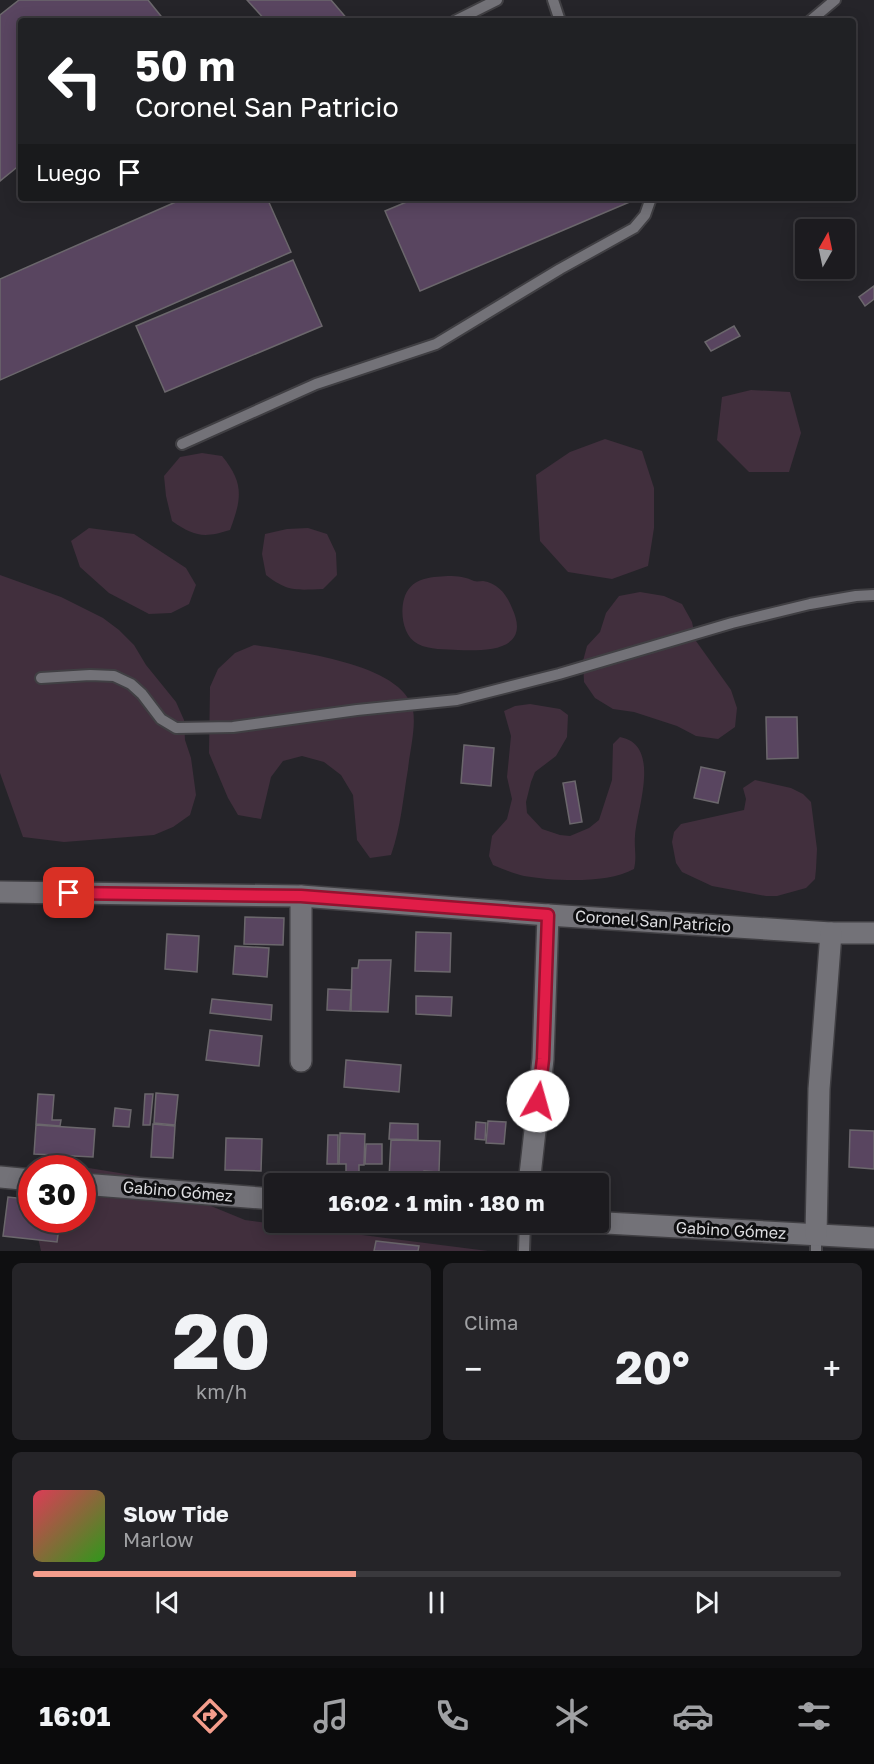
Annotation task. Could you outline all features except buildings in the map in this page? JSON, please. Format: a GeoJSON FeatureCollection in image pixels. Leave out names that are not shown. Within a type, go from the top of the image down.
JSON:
{"type":"FeatureCollection","features":[{"type":"Feature","properties":{"kind":"street","name":"Coronel San Patricio"},"geometry":{"type":"LineString","coordinates":[[0,892],[301,896],[548,915],[831,933],[874,933]]}},
{"type":"Feature","properties":{"kind":"street"},"geometry":{"type":"LineString","coordinates":[[301,896],[301,1061]]}},
{"type":"Feature","properties":{"kind":"street"},"geometry":{"type":"LineString","coordinates":[[530,1173],[543,1059],[548,915]]}},
{"type":"Feature","properties":{"kind":"street"},"geometry":{"type":"LineString","coordinates":[[816,1243],[819,1089],[831,933]]}},
{"type":"Feature","properties":{"kind":"street"},"geometry":{"type":"LineString","coordinates":[[0,1177],[18,1179]]}},
{"type":"Feature","properties":{"kind":"street","name":"Gabino Gómez"},"geometry":{"type":"LineString","coordinates":[[96,1185],[264,1198]]}},
{"type":"Feature","properties":{"kind":"street","name":"Gabino Gómez"},"geometry":{"type":"LineString","coordinates":[[609,1224],[816,1243],[874,1238]]}},
{"type":"Feature","properties":{"kind":"lane"},"geometry":{"type":"LineString","coordinates":[[461,18],[496,0]]}},
{"type":"Feature","properties":{"kind":"lane"},"geometry":{"type":"LineString","coordinates":[[553,0],[559,18]]}},
{"type":"Feature","properties":{"kind":"lane"},"geometry":{"type":"LineString","coordinates":[[814,18],[835,0]]}},
{"type":"Feature","properties":{"kind":"lane"},"geometry":{"type":"LineString","coordinates":[[182,444],[316,384],[436,344],[560,269],[634,228],[645,216],[650,201]]}},
{"type":"Feature","properties":{"kind":"lane"},"geometry":{"type":"LineString","coordinates":[[41,678],[114,676],[131,684],[142,694],[161,719],[176,728],[233,727],[357,710],[457,700],[559,674],[732,623],[810,604],[874,595]]}},
{"type":"Feature","properties":{"kind":"lane"},"geometry":{"type":"LineString","coordinates":[[524,1251],[525,1233]]}},
{"type":"Feature","properties":{"kind":"shaded area"},"geometry":{"type":"Polygon","coordinates":[[[751,390],[790,392],[801,433],[789,472],[749,472],[717,440],[722,397],[751,390]]]}},
{"type":"Feature","properties":{"kind":"shaded area"},"geometry":{"type":"Polygon","coordinates":[[[605,439],[642,451],[654,488],[654,528],[648,566],[612,579],[568,572],[540,541],[536,475],[570,452],[605,439]]]}},
{"type":"Feature","properties":{"kind":"shaded area"},"geometry":{"type":"Polygon","coordinates":[[[202,453],[222,456],[234,474],[239,491],[237,509],[230,530],[206,535],[194,533],[172,521],[164,476],[180,457],[202,453]]]}},
{"type":"Feature","properties":{"kind":"shaded area"},"geometry":{"type":"Polygon","coordinates":[[[89,528],[134,534],[186,568],[196,585],[189,604],[171,613],[149,614],[109,593],[80,567],[71,541],[89,528]]]}},
{"type":"Feature","properties":{"kind":"shaded area"},"geometry":{"type":"Polygon","coordinates":[[[308,528],[327,534],[336,553],[337,575],[323,589],[306,590],[287,587],[266,575],[262,554],[265,534],[287,529],[308,528]]]}},
{"type":"Feature","properties":{"kind":"shaded area"},"geometry":{"type":"Polygon","coordinates":[[[0,575],[61,597],[103,618],[134,645],[146,665],[176,702],[184,720],[185,740],[191,758],[196,795],[190,815],[173,827],[154,835],[64,842],[23,837],[0,773],[0,575]]]}},
{"type":"Feature","properties":{"kind":"shaded area"},"geometry":{"type":"Polygon","coordinates":[[[448,576],[488,582],[505,594],[517,622],[516,633],[511,640],[503,646],[481,650],[432,648],[413,641],[406,630],[403,618],[403,605],[407,592],[421,580],[448,576]]]}},
{"type":"Feature","properties":{"kind":"shaded area"},"geometry":{"type":"Polygon","coordinates":[[[640,592],[664,596],[682,604],[692,622],[696,641],[731,690],[737,708],[735,727],[718,739],[696,736],[677,726],[634,712],[613,709],[595,698],[584,682],[583,661],[587,646],[600,632],[606,613],[619,596],[640,592]]]}},
{"type":"Feature","properties":{"kind":"shaded area"},"geometry":{"type":"Polygon","coordinates":[[[254,645],[319,656],[369,670],[390,681],[405,694],[413,710],[413,732],[399,823],[391,855],[370,858],[357,840],[353,795],[341,775],[324,762],[302,756],[283,761],[271,777],[261,819],[238,815],[228,798],[209,753],[210,687],[218,669],[235,653],[254,645]]]}},
{"type":"Feature","properties":{"kind":"shaded area"},"geometry":{"type":"Polygon","coordinates":[[[530,704],[560,709],[568,715],[567,737],[556,756],[535,772],[526,802],[527,813],[542,829],[570,836],[589,828],[599,820],[612,780],[613,744],[620,737],[633,742],[640,752],[644,764],[644,779],[635,836],[634,869],[610,877],[565,880],[524,876],[493,865],[489,856],[492,836],[507,819],[512,799],[507,777],[511,736],[504,711],[515,706],[530,704]]]}},
{"type":"Feature","properties":{"kind":"shaded area"},"geometry":{"type":"Polygon","coordinates":[[[755,780],[791,788],[803,794],[811,802],[817,849],[816,869],[815,879],[806,888],[777,896],[766,896],[712,886],[682,872],[676,863],[672,842],[674,832],[681,824],[744,810],[746,799],[743,788],[755,780]]]}},
{"type":"Feature","properties":{"kind":"shaded area"},"geometry":{"type":"Polygon","coordinates":[[[96,1169],[138,1176],[245,1220],[264,1222],[264,1233],[347,1233],[488,1251],[41,1251],[37,1233],[96,1233],[96,1169]]]}},
{"type":"Feature","properties":{"kind":"route"},"geometry":{"type":"LineString","coordinates":[[69,893],[301,896],[548,915],[543,1059],[538,1101]]}}]}
